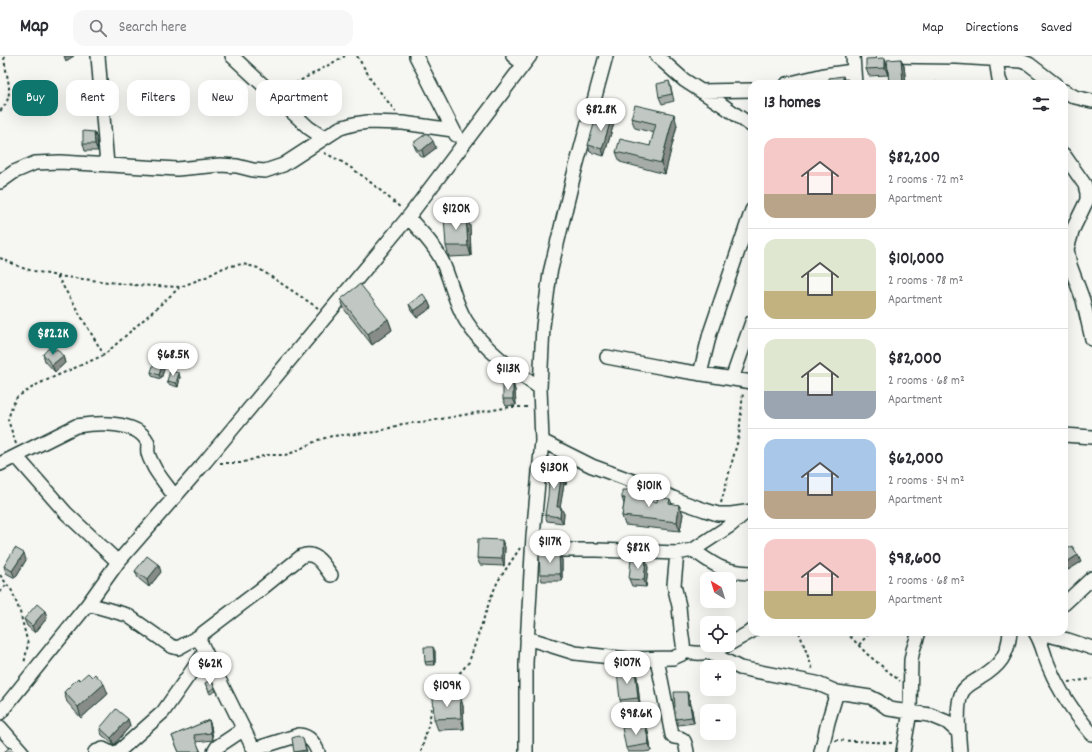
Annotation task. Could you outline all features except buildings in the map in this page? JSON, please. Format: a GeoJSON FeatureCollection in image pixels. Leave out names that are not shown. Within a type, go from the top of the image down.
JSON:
{"type":"FeatureCollection","features":[{"type":"Feature","properties":{"kind":"street"},"geometry":{"type":"LineString","coordinates":[[98,56],[107,165]]}},
{"type":"Feature","properties":{"kind":"street"},"geometry":{"type":"LineString","coordinates":[[232,56],[257,80]]}},
{"type":"Feature","properties":{"kind":"street"},"geometry":{"type":"LineString","coordinates":[[416,56],[462,145]]}},
{"type":"Feature","properties":{"kind":"street"},"geometry":{"type":"LineString","coordinates":[[526,752],[526,663],[528,638],[527,548],[542,441],[540,388],[543,326],[550,273],[574,174],[606,56]]}},
{"type":"Feature","properties":{"kind":"street"},"geometry":{"type":"LineString","coordinates":[[657,56],[684,80],[748,123]]}},
{"type":"Feature","properties":{"kind":"street"},"geometry":{"type":"LineString","coordinates":[[824,80],[854,78],[853,56]]}},
{"type":"Feature","properties":{"kind":"street"},"geometry":{"type":"LineString","coordinates":[[883,56],[957,57],[1013,60],[1029,64],[1050,80]]}},
{"type":"Feature","properties":{"kind":"street"},"geometry":{"type":"LineString","coordinates":[[0,713],[88,604],[118,562],[205,462],[409,216],[462,145],[522,59]]}},
{"type":"Feature","properties":{"kind":"street"},"geometry":{"type":"LineString","coordinates":[[996,60],[999,80]]}},
{"type":"Feature","properties":{"kind":"street"},"geometry":{"type":"LineString","coordinates":[[700,91],[748,90]]}},
{"type":"Feature","properties":{"kind":"street"},"geometry":{"type":"LineString","coordinates":[[1068,93],[1075,97],[1092,101]]}},
{"type":"Feature","properties":{"kind":"street"},"geometry":{"type":"LineString","coordinates":[[296,116],[309,128],[324,138]]}},
{"type":"Feature","properties":{"kind":"street"},"geometry":{"type":"LineString","coordinates":[[1,180],[14,172],[35,163],[60,162],[177,169],[220,165],[237,166],[253,170],[265,170],[283,165],[340,128],[354,124],[368,122],[403,123],[453,130]]}},
{"type":"Feature","properties":{"kind":"street"},"geometry":{"type":"LineString","coordinates":[[1068,161],[1085,185],[1087,193],[1087,200],[1068,242]]}},
{"type":"Feature","properties":{"kind":"street"},"geometry":{"type":"LineString","coordinates":[[409,216],[442,261],[453,296],[462,314],[482,343],[514,370],[540,388]]}},
{"type":"Feature","properties":{"kind":"street"},"geometry":{"type":"LineString","coordinates":[[700,374],[710,333],[748,222]]}},
{"type":"Feature","properties":{"kind":"street"},"geometry":{"type":"LineString","coordinates":[[1068,259],[1083,300],[1092,339]]}},
{"type":"Feature","properties":{"kind":"street"},"geometry":{"type":"LineString","coordinates":[[607,357],[742,381],[748,346]]}},
{"type":"Feature","properties":{"kind":"street"},"geometry":{"type":"LineString","coordinates":[[0,464],[76,426],[90,424],[116,425],[136,429],[143,435],[148,442],[148,453],[156,470],[175,497]]}},
{"type":"Feature","properties":{"kind":"street"},"geometry":{"type":"LineString","coordinates":[[1068,435],[1092,437]]}},
{"type":"Feature","properties":{"kind":"street"},"geometry":{"type":"LineString","coordinates":[[542,441],[592,466],[649,487],[682,502],[718,514],[748,512]]}},
{"type":"Feature","properties":{"kind":"street"},"geometry":{"type":"LineString","coordinates":[[17,455],[66,512],[118,562]]}},
{"type":"Feature","properties":{"kind":"street"},"geometry":{"type":"LineString","coordinates":[[527,548],[677,553],[692,550],[731,525],[748,512]]}},
{"type":"Feature","properties":{"kind":"street"},"geometry":{"type":"LineString","coordinates":[[692,550],[714,565],[729,571],[748,573]]}},
{"type":"Feature","properties":{"kind":"street"},"geometry":{"type":"LineString","coordinates":[[528,638],[575,653],[628,659],[673,658],[682,654],[684,650],[679,606],[674,585],[677,553]]}},
{"type":"Feature","properties":{"kind":"street"},"geometry":{"type":"LineString","coordinates":[[88,604],[126,614],[174,648],[182,647],[198,637],[306,554],[316,557],[331,575]]}},
{"type":"Feature","properties":{"kind":"street"},"geometry":{"type":"LineString","coordinates":[[1068,600],[1092,578]]}},
{"type":"Feature","properties":{"kind":"street"},"geometry":{"type":"LineString","coordinates":[[736,640],[748,633]]}},
{"type":"Feature","properties":{"kind":"street"},"geometry":{"type":"LineString","coordinates":[[904,748],[910,712],[913,650],[918,636]]}},
{"type":"Feature","properties":{"kind":"street"},"geometry":{"type":"LineString","coordinates":[[960,752],[960,697],[967,686],[988,674],[998,665],[1005,655],[1010,636]]}},
{"type":"Feature","properties":{"kind":"street"},"geometry":{"type":"LineString","coordinates":[[1037,636],[1056,683],[1075,712],[1092,734]]}},
{"type":"Feature","properties":{"kind":"street"},"geometry":{"type":"LineString","coordinates":[[1052,636],[1092,648]]}},
{"type":"Feature","properties":{"kind":"street"},"geometry":{"type":"LineString","coordinates":[[198,637],[250,744],[255,748],[263,747],[299,735],[304,735],[312,741],[318,752]]}},
{"type":"Feature","properties":{"kind":"street"},"geometry":{"type":"LineString","coordinates":[[684,650],[694,654],[710,653],[740,668],[816,683],[836,692],[870,697],[889,709],[930,715],[946,722],[959,734]]}},
{"type":"Feature","properties":{"kind":"street"},"geometry":{"type":"LineString","coordinates":[[118,752],[163,712],[205,652]]}},
{"type":"Feature","properties":{"kind":"street"},"geometry":{"type":"LineString","coordinates":[[657,659],[672,735],[684,740],[687,752]]}},
{"type":"Feature","properties":{"kind":"street"},"geometry":{"type":"LineString","coordinates":[[821,752],[836,692]]}},
{"type":"Feature","properties":{"kind":"street"},"geometry":{"type":"LineString","coordinates":[[0,727],[22,752]]}},
{"type":"Feature","properties":{"kind":"street"},"geometry":{"type":"LineString","coordinates":[[214,752],[217,747],[244,729]]}},
{"type":"Feature","properties":{"kind":"street"},"geometry":{"type":"LineString","coordinates":[[96,752],[103,749],[109,752]]}},
{"type":"Feature","properties":{"kind":"path"},"geometry":{"type":"LineString","coordinates":[[0,111],[6,106],[9,97],[4,56]]}},
{"type":"Feature","properties":{"kind":"path"},"geometry":{"type":"LineString","coordinates":[[301,80],[344,56]]}},
{"type":"Feature","properties":{"kind":"path"},"geometry":{"type":"LineString","coordinates":[[356,56],[374,84],[396,110],[403,123]]}},
{"type":"Feature","properties":{"kind":"path"},"geometry":{"type":"LineString","coordinates":[[311,148],[335,157],[361,175],[409,216]]}},
{"type":"Feature","properties":{"kind":"path"},"geometry":{"type":"LineString","coordinates":[[0,258],[25,269],[57,276],[134,285],[180,287]]}},
{"type":"Feature","properties":{"kind":"path"},"geometry":{"type":"LineString","coordinates":[[17,455],[8,420],[12,406],[17,397],[38,384],[104,355],[180,287],[206,277],[224,267],[243,264],[258,268],[328,315]]}},
{"type":"Feature","properties":{"kind":"path"},"geometry":{"type":"LineString","coordinates":[[57,276],[104,355]]}},
{"type":"Feature","properties":{"kind":"path"},"geometry":{"type":"LineString","coordinates":[[718,514],[730,476],[739,436],[742,381]]}},
{"type":"Feature","properties":{"kind":"path"},"geometry":{"type":"LineString","coordinates":[[205,462],[241,463],[266,455],[294,452],[318,440],[332,436],[377,432],[402,424],[429,421],[510,407],[541,407]]}},
{"type":"Feature","properties":{"kind":"path"},"geometry":{"type":"LineString","coordinates":[[421,752],[434,701],[469,662],[498,581],[527,548]]}},
{"type":"Feature","properties":{"kind":"path"},"geometry":{"type":"LineString","coordinates":[[0,574],[15,598],[28,644],[24,665],[24,683]]}},
{"type":"Feature","properties":{"kind":"path"},"geometry":{"type":"LineString","coordinates":[[0,592],[7,584]]}},
{"type":"Feature","properties":{"kind":"path"},"geometry":{"type":"LineString","coordinates":[[801,636],[812,664],[816,683]]}},
{"type":"Feature","properties":{"kind":"path"},"geometry":{"type":"LineString","coordinates":[[850,636],[885,670],[910,689]]}},
{"type":"Feature","properties":{"kind":"path"},"geometry":{"type":"LineString","coordinates":[[859,645],[867,636]]}},
{"type":"Feature","properties":{"kind":"path"},"geometry":{"type":"LineString","coordinates":[[1056,683],[1092,679]]}},
{"type":"Feature","properties":{"kind":"path"},"geometry":{"type":"LineString","coordinates":[[824,739],[904,748]]}}]}
